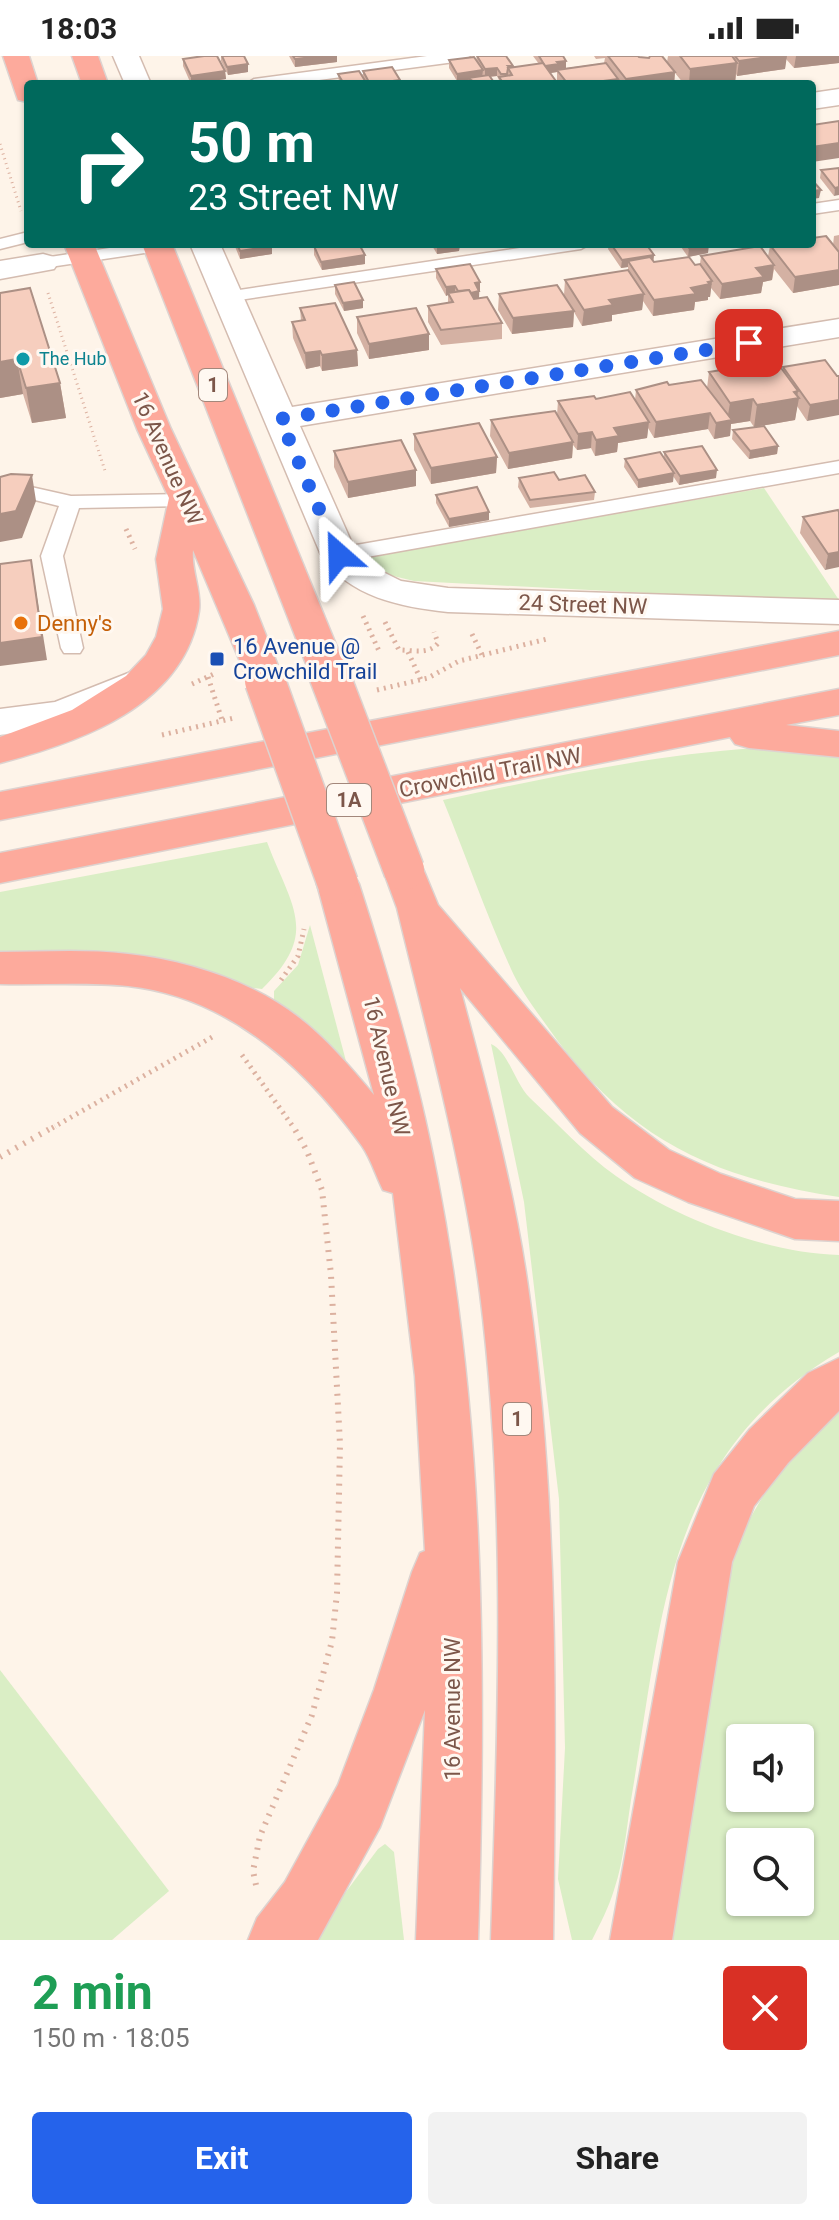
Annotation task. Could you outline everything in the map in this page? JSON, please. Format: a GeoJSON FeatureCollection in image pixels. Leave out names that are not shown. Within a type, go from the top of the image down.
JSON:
{"type":"FeatureCollection","features":[{"type":"Feature","properties":{"kind":"highway"},"geometry":{"type":"LineString","coordinates":[[16,56],[24,81]]}},
{"type":"Feature","properties":{"kind":"highway"},"geometry":{"type":"LineString","coordinates":[[85,56],[94,80]]}},
{"type":"Feature","properties":{"kind":"highway","name":"1"},"geometry":{"type":"LineString","coordinates":[[158,248],[327,669],[411,889],[479,1157],[511,1344],[520,1454],[527,1657],[522,1940]]}},
{"type":"Feature","properties":{"kind":"highway","name":"16 Avenue NW"},"geometry":{"type":"LineString","coordinates":[[82,251],[185,500],[236,605],[265,681],[338,884],[364,967],[391,1073],[420,1218],[439,1370],[452,1532],[453,1681],[447,1940]]}},
{"type":"Feature","properties":{"kind":"highway"},"geometry":{"type":"LineString","coordinates":[[0,750],[64,730],[100,711],[148,679],[171,651],[182,608],[174,565],[185,500]]}},
{"type":"Feature","properties":{"kind":"highway"},"geometry":{"type":"LineString","coordinates":[[0,806],[839,643]]}},
{"type":"Feature","properties":{"kind":"highway","name":"Crowchild Trail NW"},"geometry":{"type":"LineString","coordinates":[[0,868],[839,702]]}},
{"type":"Feature","properties":{"kind":"highway"},"geometry":{"type":"LineString","coordinates":[[698,732],[839,744]]}},
{"type":"Feature","properties":{"kind":"highway"},"geometry":{"type":"LineString","coordinates":[[411,889],[596,1120],[652,1164],[705,1188],[795,1219],[839,1221]]}},
{"type":"Feature","properties":{"kind":"highway"},"geometry":{"type":"LineString","coordinates":[[0,968],[128,970],[192,983],[250,1009],[282,1029],[316,1061],[382,1137],[420,1218]]}},
{"type":"Feature","properties":{"kind":"highway"},"geometry":{"type":"LineString","coordinates":[[641,1940],[705,1562],[733,1491],[769,1446],[826,1389],[839,1381]]}},
{"type":"Feature","properties":{"kind":"highway"},"geometry":{"type":"LineString","coordinates":[[286,1932],[332,1859],[369,1786],[452,1532]]}},
{"type":"Feature","properties":{"kind":"street"},"geometry":{"type":"LineString","coordinates":[[126,56],[136,80]]}},
{"type":"Feature","properties":{"kind":"street"},"geometry":{"type":"LineString","coordinates":[[816,100],[839,97]]}},
{"type":"Feature","properties":{"kind":"street"},"geometry":{"type":"LineString","coordinates":[[207,248],[339,555]]}},
{"type":"Feature","properties":{"kind":"street"},"geometry":{"type":"LineString","coordinates":[[0,270],[35,251]]}},
{"type":"Feature","properties":{"kind":"street"},"geometry":{"type":"LineString","coordinates":[[280,419],[839,328]]}},
{"type":"Feature","properties":{"kind":"street","name":"24 Street NW"},"geometry":{"type":"LineString","coordinates":[[339,555],[368,582],[389,591],[423,598],[839,612]]}},
{"type":"Feature","properties":{"kind":"street"},"geometry":{"type":"LineString","coordinates":[[0,722],[61,714],[148,679]]}},
{"type":"Feature","properties":{"kind":"lane"},"geometry":{"type":"LineString","coordinates":[[284,80],[462,56]]}},
{"type":"Feature","properties":{"kind":"lane"},"geometry":{"type":"LineString","coordinates":[[816,208],[839,205]]}},
{"type":"Feature","properties":{"kind":"lane"},"geometry":{"type":"LineString","coordinates":[[0,244],[35,251],[120,248]]}},
{"type":"Feature","properties":{"kind":"lane"},"geometry":{"type":"LineString","coordinates":[[226,297],[554,248]]}},
{"type":"Feature","properties":{"kind":"lane"},"geometry":{"type":"LineString","coordinates":[[339,555],[839,467]]}},
{"type":"Feature","properties":{"kind":"lane"},"geometry":{"type":"LineString","coordinates":[[0,499],[31,493],[71,502],[185,500]]}},
{"type":"Feature","properties":{"kind":"lane"},"geometry":{"type":"LineString","coordinates":[[71,502],[52,556],[72,648]]}},
{"type":"Feature","properties":{"kind":"lane"},"geometry":{"type":"LineString","coordinates":[[26,563],[52,556]]}},
{"type":"Feature","properties":{"kind":"path"},"geometry":{"type":"LineString","coordinates":[[0,144],[24,217]]}},
{"type":"Feature","properties":{"kind":"path"},"geometry":{"type":"LineString","coordinates":[[35,251],[114,499],[137,552]]}},
{"type":"Feature","properties":{"kind":"path"},"geometry":{"type":"LineString","coordinates":[[360,609],[379,651]]}},
{"type":"Feature","properties":{"kind":"path"},"geometry":{"type":"LineString","coordinates":[[408,652],[418,680],[459,661],[552,638]]}},
{"type":"Feature","properties":{"kind":"path"},"geometry":{"type":"LineString","coordinates":[[208,666],[222,679]]}},
{"type":"Feature","properties":{"kind":"path"},"geometry":{"type":"LineString","coordinates":[[216,673],[208,677],[222,720]]}},
{"type":"Feature","properties":{"kind":"path"},"geometry":{"type":"LineString","coordinates":[[271,990],[291,970],[302,947],[305,922]]}},
{"type":"Feature","properties":{"kind":"path"},"geometry":{"type":"LineString","coordinates":[[0,1157],[224,1031]]}},
{"type":"Feature","properties":{"kind":"path"},"geometry":{"type":"LineString","coordinates":[[239,1043],[244,1061],[298,1130],[322,1190],[339,1381],[338,1578],[330,1653],[301,1747],[255,1852],[253,1877],[262,1898],[286,1932]]}},
{"type":"Feature","properties":{"kind":"green space"},"geometry":{"type":"Polygon","coordinates":[[[764,488],[839,600],[825,602],[414,581],[385,574],[365,557],[764,488]]]}},
{"type":"Feature","properties":{"kind":"green space"},"geometry":{"type":"Polygon","coordinates":[[[756,748],[839,752],[839,1197],[753,1179],[680,1150],[616,1105],[586,1075],[557,1040],[515,978],[443,800],[638,762],[756,748]]]}},
{"type":"Feature","properties":{"kind":"green space"},"geometry":{"type":"Polygon","coordinates":[[[267,842],[292,903],[296,935],[291,952],[262,989],[0,960],[0,892],[267,842]]]}},
{"type":"Feature","properties":{"kind":"green space"},"geometry":{"type":"Polygon","coordinates":[[[310,925],[347,1065],[274,1003],[274,991],[298,965],[310,925]]]}},
{"type":"Feature","properties":{"kind":"green space"},"geometry":{"type":"Polygon","coordinates":[[[491,1044],[503,1054],[530,1098],[593,1158],[640,1191],[693,1219],[752,1240],[811,1253],[839,1255],[839,1352],[782,1392],[738,1438],[706,1488],[683,1542],[666,1599],[654,1659],[621,1865],[610,1903],[592,1940],[572,1940],[558,1879],[565,1748],[559,1499],[524,1202],[491,1044]]]}},
{"type":"Feature","properties":{"kind":"green space"},"geometry":{"type":"Polygon","coordinates":[[[839,1413],[839,1940],[664,1940],[728,1567],[760,1502],[803,1445],[839,1413]]]}},
{"type":"Feature","properties":{"kind":"green space"},"geometry":{"type":"Polygon","coordinates":[[[0,1670],[169,1891],[112,1940],[0,1940],[0,1670]]]}},
{"type":"Feature","properties":{"kind":"green space"},"geometry":{"type":"Polygon","coordinates":[[[385,1844],[394,1852],[404,1940],[310,1940],[378,1849],[385,1844]]]}},
{"type":"Feature","properties":{"kind":"building"},"geometry":{"type":"Polygon","coordinates":[[[217,56],[225,71],[191,76],[183,59],[217,56]]]}},
{"type":"Feature","properties":{"kind":"building"},"geometry":{"type":"Polygon","coordinates":[[[222,56],[244,56],[248,64],[227,67],[222,56]]]}},
{"type":"Feature","properties":{"kind":"building"},"geometry":{"type":"Polygon","coordinates":[[[293,56],[322,56],[295,59],[293,56]]]}},
{"type":"Feature","properties":{"kind":"building"},"geometry":{"type":"Polygon","coordinates":[[[477,56],[506,56],[513,66],[508,66],[507,74],[501,74],[497,68],[485,69],[477,56]]]}},
{"type":"Feature","properties":{"kind":"building"},"geometry":{"type":"Polygon","coordinates":[[[539,56],[563,56],[566,61],[545,66],[539,56]]]}},
{"type":"Feature","properties":{"kind":"building"},"geometry":{"type":"Polygon","coordinates":[[[608,56],[662,56],[675,72],[626,79],[608,56]]]}},
{"type":"Feature","properties":{"kind":"building"},"geometry":{"type":"Polygon","coordinates":[[[680,56],[732,56],[737,63],[690,69],[680,56]]]}},
{"type":"Feature","properties":{"kind":"building"},"geometry":{"type":"Polygon","coordinates":[[[735,56],[776,56],[739,61],[735,56]]]}},
{"type":"Feature","properties":{"kind":"building"},"geometry":{"type":"Polygon","coordinates":[[[474,57],[483,70],[457,74],[449,60],[474,57]]]}},
{"type":"Feature","properties":{"kind":"building"},"geometry":{"type":"Polygon","coordinates":[[[543,63],[555,80],[501,80],[499,77],[512,75],[508,68],[543,63]]]}},
{"type":"Feature","properties":{"kind":"building"},"geometry":{"type":"Polygon","coordinates":[[[606,63],[618,79],[565,80],[557,70],[606,63]]]}},
{"type":"Feature","properties":{"kind":"building"},"geometry":{"type":"Polygon","coordinates":[[[392,67],[400,80],[368,80],[363,71],[392,67]]]}},
{"type":"Feature","properties":{"kind":"building"},"geometry":{"type":"Polygon","coordinates":[[[359,71],[365,80],[342,80],[338,74],[359,71]]]}},
{"type":"Feature","properties":{"kind":"building"},"geometry":{"type":"Polygon","coordinates":[[[489,75],[492,80],[471,80],[468,78],[489,75]]]}},
{"type":"Feature","properties":{"kind":"building"},"geometry":{"type":"Polygon","coordinates":[[[839,121],[839,143],[816,146],[816,124],[839,121]]]}},
{"type":"Feature","properties":{"kind":"building"},"geometry":{"type":"Polygon","coordinates":[[[839,168],[839,187],[835,188],[821,170],[839,168]]]}},
{"type":"Feature","properties":{"kind":"building"},"geometry":{"type":"Polygon","coordinates":[[[826,236],[839,252],[839,270],[795,277],[772,248],[816,248],[816,237],[826,236]]]}},
{"type":"Feature","properties":{"kind":"building"},"geometry":{"type":"Polygon","coordinates":[[[315,248],[361,248],[365,255],[321,262],[315,248]]]}},
{"type":"Feature","properties":{"kind":"building"},"geometry":{"type":"Polygon","coordinates":[[[614,248],[649,248],[654,255],[622,260],[614,248]]]}},
{"type":"Feature","properties":{"kind":"building"},"geometry":{"type":"Polygon","coordinates":[[[761,248],[774,265],[756,268],[764,277],[722,284],[701,256],[761,248]]]}},
{"type":"Feature","properties":{"kind":"building"},"geometry":{"type":"Polygon","coordinates":[[[650,257],[654,262],[689,257],[695,265],[700,264],[712,281],[691,288],[696,294],[654,300],[628,261],[650,257]]]}},
{"type":"Feature","properties":{"kind":"building"},"geometry":{"type":"Polygon","coordinates":[[[470,264],[480,282],[475,283],[479,291],[471,293],[469,290],[458,291],[455,286],[446,287],[436,269],[470,264]]]}},
{"type":"Feature","properties":{"kind":"building"},"geometry":{"type":"Polygon","coordinates":[[[628,270],[644,294],[609,300],[613,305],[584,310],[565,280],[628,270]]]}},
{"type":"Feature","properties":{"kind":"building"},"geometry":{"type":"Polygon","coordinates":[[[354,282],[363,300],[343,303],[335,285],[354,282]]]}},
{"type":"Feature","properties":{"kind":"building"},"geometry":{"type":"Polygon","coordinates":[[[557,285],[574,311],[513,318],[499,294],[557,285]]]}},
{"type":"Feature","properties":{"kind":"building"},"geometry":{"type":"Polygon","coordinates":[[[30,288],[60,383],[26,388],[17,359],[0,362],[0,293],[30,288]]]}},
{"type":"Feature","properties":{"kind":"building"},"geometry":{"type":"Polygon","coordinates":[[[469,290],[474,299],[487,297],[502,323],[441,330],[428,306],[453,302],[448,293],[469,290]]]}},
{"type":"Feature","properties":{"kind":"building"},"geometry":{"type":"Polygon","coordinates":[[[335,303],[357,350],[322,355],[320,351],[305,353],[292,322],[305,320],[300,308],[335,303]]]}},
{"type":"Feature","properties":{"kind":"building"},"geometry":{"type":"Polygon","coordinates":[[[416,308],[429,334],[369,344],[357,317],[416,308]]]}},
{"type":"Feature","properties":{"kind":"building"},"geometry":{"type":"Polygon","coordinates":[[[825,360],[839,376],[839,400],[810,405],[783,367],[825,360]]]}},
{"type":"Feature","properties":{"kind":"building"},"geometry":{"type":"Polygon","coordinates":[[[776,361],[798,391],[794,392],[799,398],[757,405],[753,399],[730,403],[709,372],[776,361]]]}},
{"type":"Feature","properties":{"kind":"building"},"geometry":{"type":"Polygon","coordinates":[[[701,380],[732,420],[716,423],[710,413],[656,422],[636,390],[667,382],[669,385],[701,380]]]}},
{"type":"Feature","properties":{"kind":"building"},"geometry":{"type":"Polygon","coordinates":[[[630,392],[649,422],[614,428],[619,436],[596,440],[592,432],[578,434],[558,401],[594,396],[596,399],[630,392]]]}},
{"type":"Feature","properties":{"kind":"building"},"geometry":{"type":"Polygon","coordinates":[[[555,411],[573,442],[509,453],[491,420],[555,411]]]}},
{"type":"Feature","properties":{"kind":"building"},"geometry":{"type":"Polygon","coordinates":[[[479,423],[497,457],[431,468],[414,434],[479,423]]]}},
{"type":"Feature","properties":{"kind":"building"},"geometry":{"type":"Polygon","coordinates":[[[764,426],[778,446],[750,451],[733,430],[764,426]]]}},
{"type":"Feature","properties":{"kind":"building"},"geometry":{"type":"Polygon","coordinates":[[[401,440],[416,470],[348,482],[334,451],[401,440]]]}},
{"type":"Feature","properties":{"kind":"building"},"geometry":{"type":"Polygon","coordinates":[[[702,446],[717,470],[680,476],[664,452],[702,446]]]}},
{"type":"Feature","properties":{"kind":"building"},"geometry":{"type":"Polygon","coordinates":[[[660,452],[674,473],[638,480],[625,459],[660,452]]]}},
{"type":"Feature","properties":{"kind":"building"},"geometry":{"type":"Polygon","coordinates":[[[554,472],[559,480],[585,475],[595,492],[530,500],[519,478],[554,472]]]}},
{"type":"Feature","properties":{"kind":"building"},"geometry":{"type":"Polygon","coordinates":[[[32,475],[16,511],[0,514],[0,477],[32,475]]]}},
{"type":"Feature","properties":{"kind":"building"},"geometry":{"type":"Polygon","coordinates":[[[477,487],[489,512],[449,519],[436,495],[477,487]]]}},
{"type":"Feature","properties":{"kind":"building"},"geometry":{"type":"Polygon","coordinates":[[[838,510],[839,552],[828,554],[803,517],[838,510]]]}},
{"type":"Feature","properties":{"kind":"building","name":"Denny's"},"geometry":{"type":"Polygon","coordinates":[[[31,560],[42,637],[0,643],[0,564],[31,560]]]}},
{"type":"Feature","properties":{"kind":"place","name":"The Hub"},"geometry":{"type":"Point","coordinates":[23,359]}},
{"type":"Feature","properties":{"kind":"place","name":"Denny's"},"geometry":{"type":"Point","coordinates":[21,623]}},
{"type":"Feature","properties":{"kind":"place","name":"16 Avenue @ Crowchild Trail"},"geometry":{"type":"Point","coordinates":[217,659]}},
{"type":"Feature","properties":{"kind":"route"},"geometry":{"type":"LineString","coordinates":[[339,555],[306,485],[280,419],[749,343]]}}]}
